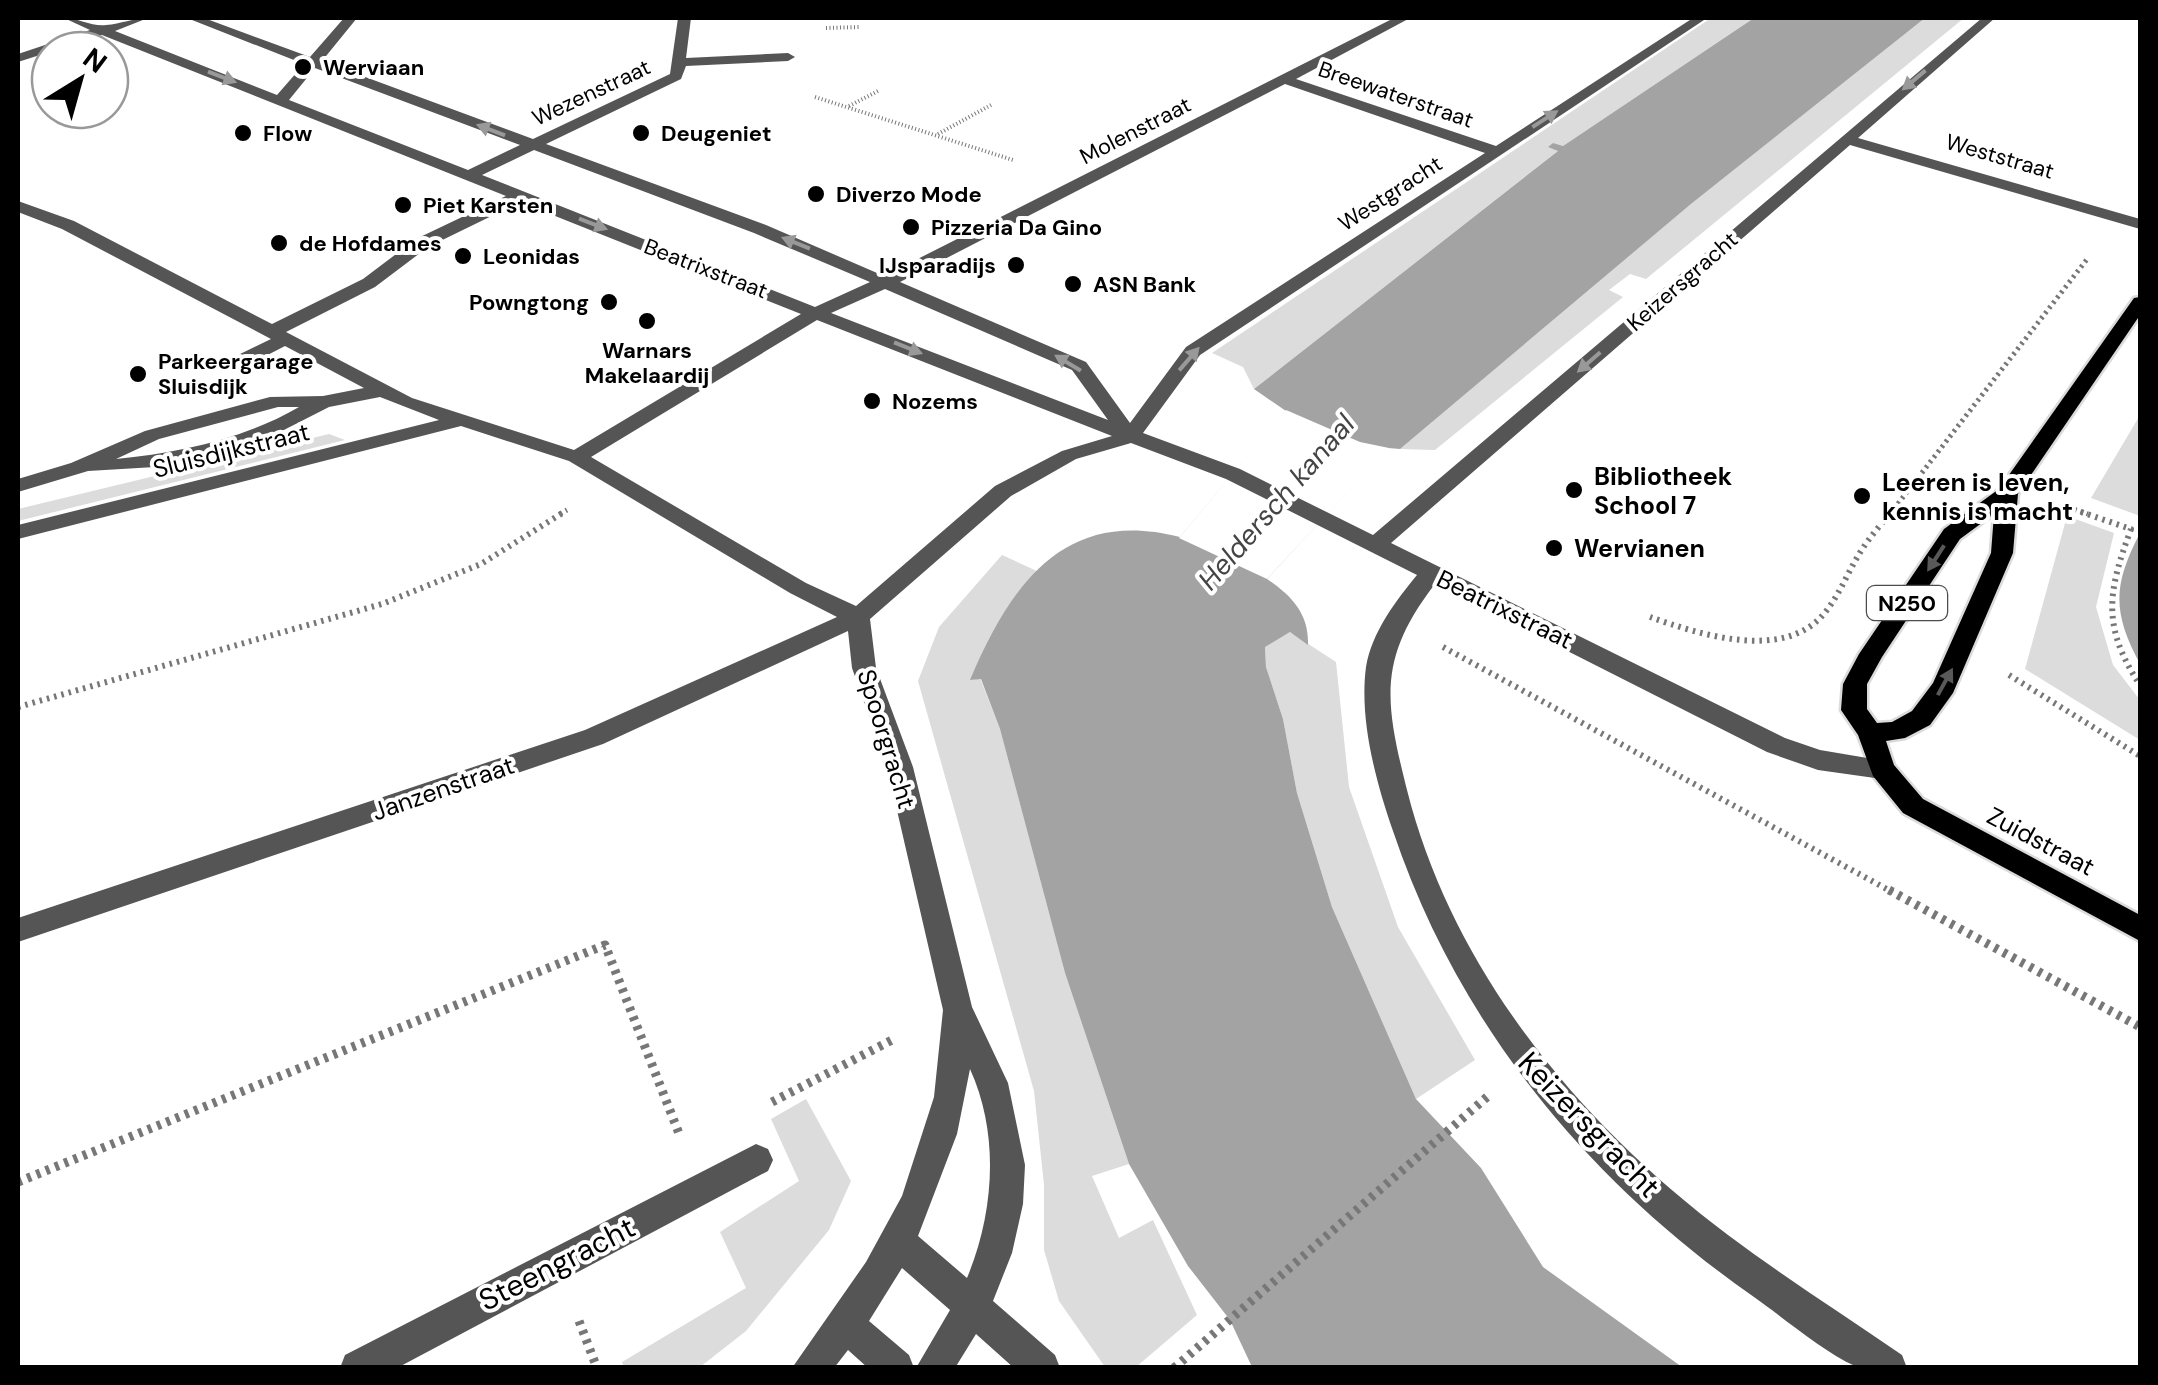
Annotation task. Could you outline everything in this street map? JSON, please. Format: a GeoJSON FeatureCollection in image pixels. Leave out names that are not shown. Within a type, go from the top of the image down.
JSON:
{"type":"FeatureCollection","features":[{"type":"Feature","properties":{"kind":"main road","name":"N250"},"geometry":{"type":"LineString","coordinates":[[1882,770],[1870,733],[1854,710],[1855,684],[1871,654],[1952,534],[2007,494],[2140,302]]}},
{"type":"Feature","properties":{"kind":"main road","name":"N250"},"geometry":{"type":"LineString","coordinates":[[1870,733],[1896,731],[1921,718],[1944,687],[2002,553],[2007,494]]}},
{"type":"Feature","properties":{"kind":"main road","name":"Zuidstraat"},"geometry":{"type":"LineString","coordinates":[[1882,770],[1912,806],[2140,929]]}},
{"type":"Feature","properties":{"kind":"street","name":"Beatrixstraat"},"geometry":{"type":"LineString","coordinates":[[70,18],[103,30]]}},
{"type":"Feature","properties":{"kind":"street"},"geometry":{"type":"LineString","coordinates":[[103,30],[142,18]]}},
{"type":"Feature","properties":{"kind":"street"},"geometry":{"type":"LineString","coordinates":[[18,206],[68,225],[434,414],[576,457],[798,588],[858,617],[1003,492],[1070,455],[1130,436],[1079,366],[886,280],[193,18]]}},
{"type":"Feature","properties":{"kind":"street"},"geometry":{"type":"LineString","coordinates":[[280,100],[351,18]]}},
{"type":"Feature","properties":{"kind":"street","name":"Wezenstraat"},"geometry":{"type":"LineString","coordinates":[[470,175],[676,76],[680,62],[676,46],[685,18]]}},
{"type":"Feature","properties":{"kind":"street","name":"Molenstraat"},"geometry":{"type":"LineString","coordinates":[[886,280],[927,263],[1403,18]]}},
{"type":"Feature","properties":{"kind":"street","name":"Westgracht"},"geometry":{"type":"LineString","coordinates":[[1130,436],[1193,351],[1701,18]]}},
{"type":"Feature","properties":{"kind":"street","name":"Keizersgracht"},"geometry":{"type":"LineString","coordinates":[[1374,545],[1988,18]]}},
{"type":"Feature","properties":{"kind":"street","name":"Beatrixstraat"},"geometry":{"type":"LineString","coordinates":[[130,41],[1233,474],[1776,745],[1818,760],[1882,770]]}},
{"type":"Feature","properties":{"kind":"street"},"geometry":{"type":"LineString","coordinates":[[680,62],[788,57]]}},
{"type":"Feature","properties":{"kind":"street","name":"Breewaterstraat"},"geometry":{"type":"LineString","coordinates":[[1282,79],[1496,151]]}},
{"type":"Feature","properties":{"kind":"street","name":"Weststraat"},"geometry":{"type":"LineString","coordinates":[[1844,139],[2140,224]]}},
{"type":"Feature","properties":{"kind":"street"},"geometry":{"type":"LineString","coordinates":[[246,359],[280,334],[369,283],[422,243],[520,195]]}},
{"type":"Feature","properties":{"kind":"street"},"geometry":{"type":"LineString","coordinates":[[576,457],[818,312],[886,280]]}},
{"type":"Feature","properties":{"kind":"street","name":"Sluisdijkstraat"},"geometry":{"type":"LineString","coordinates":[[18,486],[78,468],[155,462],[281,413],[385,390]]}},
{"type":"Feature","properties":{"kind":"street","name":"Sluisdijkstraat"},"geometry":{"type":"LineString","coordinates":[[18,532],[458,421]]}},
{"type":"Feature","properties":{"kind":"street","name":"Keizersgracht"},"geometry":{"type":"LineString","coordinates":[[1432,573],[1396,622],[1378,665],[1388,761],[1418,873],[1453,950],[1526,1064],[1602,1147],[1692,1229],[1889,1368]]}},
{"type":"Feature","properties":{"kind":"street","name":"Janzenstraat"},"geometry":{"type":"LineString","coordinates":[[18,930],[594,737],[858,617]]}},
{"type":"Feature","properties":{"kind":"street","name":"Spoorgracht"},"geometry":{"type":"LineString","coordinates":[[858,617],[864,668],[900,767],[957,1007],[992,1082],[1008,1164],[1006,1204],[995,1253],[973,1306],[934,1368]]}},
{"type":"Feature","properties":{"kind":"street","name":"Spoorgracht"},"geometry":{"type":"LineString","coordinates":[[810,1368],[898,1240],[930,1167],[951,1095],[957,1007]]}},
{"type":"Feature","properties":{"kind":"street","name":"Steengracht"},"geometry":{"type":"LineString","coordinates":[[358,1368],[756,1160]]}},
{"type":"Feature","properties":{"kind":"street"},"geometry":{"type":"LineString","coordinates":[[898,1240],[1042,1368]]}},
{"type":"Feature","properties":{"kind":"street"},"geometry":{"type":"LineString","coordinates":[[844,1323],[896,1368]]}},
{"type":"Feature","properties":{"kind":"path"},"geometry":{"type":"LineString","coordinates":[[728,59],[750,77],[995,152],[1078,186]]}},
{"type":"Feature","properties":{"kind":"path"},"geometry":{"type":"LineString","coordinates":[[848,107],[880,90]]}},
{"type":"Feature","properties":{"kind":"path"},"geometry":{"type":"LineString","coordinates":[[937,135],[991,105]]}},
{"type":"Feature","properties":{"kind":"path"},"geometry":{"type":"LineString","coordinates":[[1676,628],[1762,639],[1798,633],[1814,624],[1860,551],[2119,218]]}},
{"type":"Feature","properties":{"kind":"path"},"geometry":{"type":"LineString","coordinates":[[18,707],[382,604],[481,564],[615,480]]}},
{"type":"Feature","properties":{"kind":"path"},"geometry":{"type":"LineString","coordinates":[[2072,508],[2131,530],[2111,584],[2112,621],[2128,669],[2140,685]]}},
{"type":"Feature","properties":{"kind":"path"},"geometry":{"type":"LineString","coordinates":[[1396,622],[2140,1027]]}},
{"type":"Feature","properties":{"kind":"path"},"geometry":{"type":"LineString","coordinates":[[2014,677],[2140,756]]}},
{"type":"Feature","properties":{"kind":"path"},"geometry":{"type":"LineString","coordinates":[[18,1182],[605,945],[704,1187]]}},
{"type":"Feature","properties":{"kind":"path"},"geometry":{"type":"LineString","coordinates":[[756,1160],[758,1109],[957,1007]]}},
{"type":"Feature","properties":{"kind":"path"},"geometry":{"type":"LineString","coordinates":[[1174,1368],[1462,1120]]}},
{"type":"Feature","properties":{"kind":"shaded area"},"geometry":{"type":"Polygon","coordinates":[[[1711,18],[1754,18],[1563,146],[1552,143],[1559,150],[1254,389],[1243,367],[1212,353],[1711,18]]]}},
{"type":"Feature","properties":{"kind":"shaded area"},"geometry":{"type":"Polygon","coordinates":[[[1925,18],[1964,18],[1646,279],[1630,274],[1609,290],[1623,297],[1435,450],[1400,449],[1691,204],[1925,18]]]}},
{"type":"Feature","properties":{"kind":"shaded area"},"geometry":{"type":"Polygon","coordinates":[[[2140,415],[2140,516],[2091,498],[2140,415]]]}},
{"type":"Feature","properties":{"kind":"shaded area"},"geometry":{"type":"Polygon","coordinates":[[[329,434],[345,440],[18,521],[18,509],[329,434]]]}},
{"type":"Feature","properties":{"kind":"shaded area"},"geometry":{"type":"Polygon","coordinates":[[[2067,516],[2114,533],[2096,607],[2113,665],[2140,700],[2140,740],[2025,669],[2067,516]]]}},
{"type":"Feature","properties":{"kind":"shaded area"},"geometry":{"type":"Polygon","coordinates":[[[1002,555],[1039,572],[1019,593],[972,680],[980,678],[1000,729],[1065,973],[1129,1164],[1092,1176],[1119,1238],[1153,1220],[1197,1315],[1136,1367],[1105,1367],[1059,1301],[1044,1250],[1044,1185],[1034,1091],[918,681],[939,627],[1002,555]]]}},
{"type":"Feature","properties":{"kind":"shaded area"},"geometry":{"type":"Polygon","coordinates":[[[1290,632],[1336,662],[1349,787],[1398,927],[1475,1060],[1416,1099],[1332,907],[1297,793],[1283,719],[1266,667],[1265,646],[1290,632]]]}},
{"type":"Feature","properties":{"kind":"shaded area"},"geometry":{"type":"Polygon","coordinates":[[[806,1099],[851,1181],[829,1230],[746,1331],[700,1367],[624,1367],[622,1362],[746,1288],[720,1232],[799,1181],[771,1119],[806,1099]]]}},
{"type":"Feature","properties":{"kind":"water","name":"Heldersch kanaal"},"geometry":{"type":"Polygon","coordinates":[[[1754,18],[1925,18],[1691,204],[1400,449],[1388,448],[1267,579],[1297,607],[1308,634],[1308,645],[1290,632],[1265,647],[1266,667],[1283,719],[1297,793],[1332,907],[1416,1099],[1481,1168],[1543,1267],[1682,1367],[1252,1367],[1230,1320],[1188,1266],[1129,1164],[1065,973],[1000,729],[981,679],[970,680],[1004,613],[1047,561],[1073,544],[1104,533],[1139,531],[1180,537],[1286,411],[1254,389],[1558,151],[1548,147],[1553,143],[1563,146],[1754,18]]]}},
{"type":"Feature","properties":{"kind":"water"},"geometry":{"type":"Polygon","coordinates":[[[2140,533],[2140,664],[2124,629],[2119,598],[2125,568],[2140,533]]]}},
{"type":"Feature","properties":{"kind":"pier"},"geometry":{"type":"Polygon","coordinates":[[[1286,410],[1360,442],[1389,448],[1267,579],[1179,538],[1286,410]]]}},
{"type":"Feature","properties":{"kind":"place","name":"Werviaan"},"geometry":{"type":"Point","coordinates":[303,67]}},
{"type":"Feature","properties":{"kind":"place","name":"Flow"},"geometry":{"type":"Point","coordinates":[243,133]}},
{"type":"Feature","properties":{"kind":"place","name":"Deugeniet"},"geometry":{"type":"Point","coordinates":[641,133]}},
{"type":"Feature","properties":{"kind":"place","name":"Diverzo Mode"},"geometry":{"type":"Point","coordinates":[816,194]}},
{"type":"Feature","properties":{"kind":"place","name":"Piet Karsten"},"geometry":{"type":"Point","coordinates":[403,205]}},
{"type":"Feature","properties":{"kind":"place","name":"Pizzeria Da Gino"},"geometry":{"type":"Point","coordinates":[911,227]}},
{"type":"Feature","properties":{"kind":"place","name":"de Hofdames"},"geometry":{"type":"Point","coordinates":[279,243]}},
{"type":"Feature","properties":{"kind":"place","name":"Leonidas"},"geometry":{"type":"Point","coordinates":[463,256]}},
{"type":"Feature","properties":{"kind":"place","name":"IJsparadijs"},"geometry":{"type":"Point","coordinates":[1016,265]}},
{"type":"Feature","properties":{"kind":"place","name":"ASN Bank"},"geometry":{"type":"Point","coordinates":[1073,284]}},
{"type":"Feature","properties":{"kind":"place","name":"Powngtong"},"geometry":{"type":"Point","coordinates":[609,302]}},
{"type":"Feature","properties":{"kind":"place","name":"Warnars Makelaardij"},"geometry":{"type":"Point","coordinates":[647,321]}},
{"type":"Feature","properties":{"kind":"place","name":"Parkeergarage Sluisdijk"},"geometry":{"type":"Point","coordinates":[138,374]}},
{"type":"Feature","properties":{"kind":"place","name":"Nozems"},"geometry":{"type":"Point","coordinates":[872,401]}},
{"type":"Feature","properties":{"kind":"place","name":"Bibliotheek School 7"},"geometry":{"type":"Point","coordinates":[1574,490]}},
{"type":"Feature","properties":{"kind":"place","name":"Leeren is leven, kennis is macht"},"geometry":{"type":"Point","coordinates":[1862,496]}},
{"type":"Feature","properties":{"kind":"place","name":"Wervianen"},"geometry":{"type":"Point","coordinates":[1554,548]}}]}
